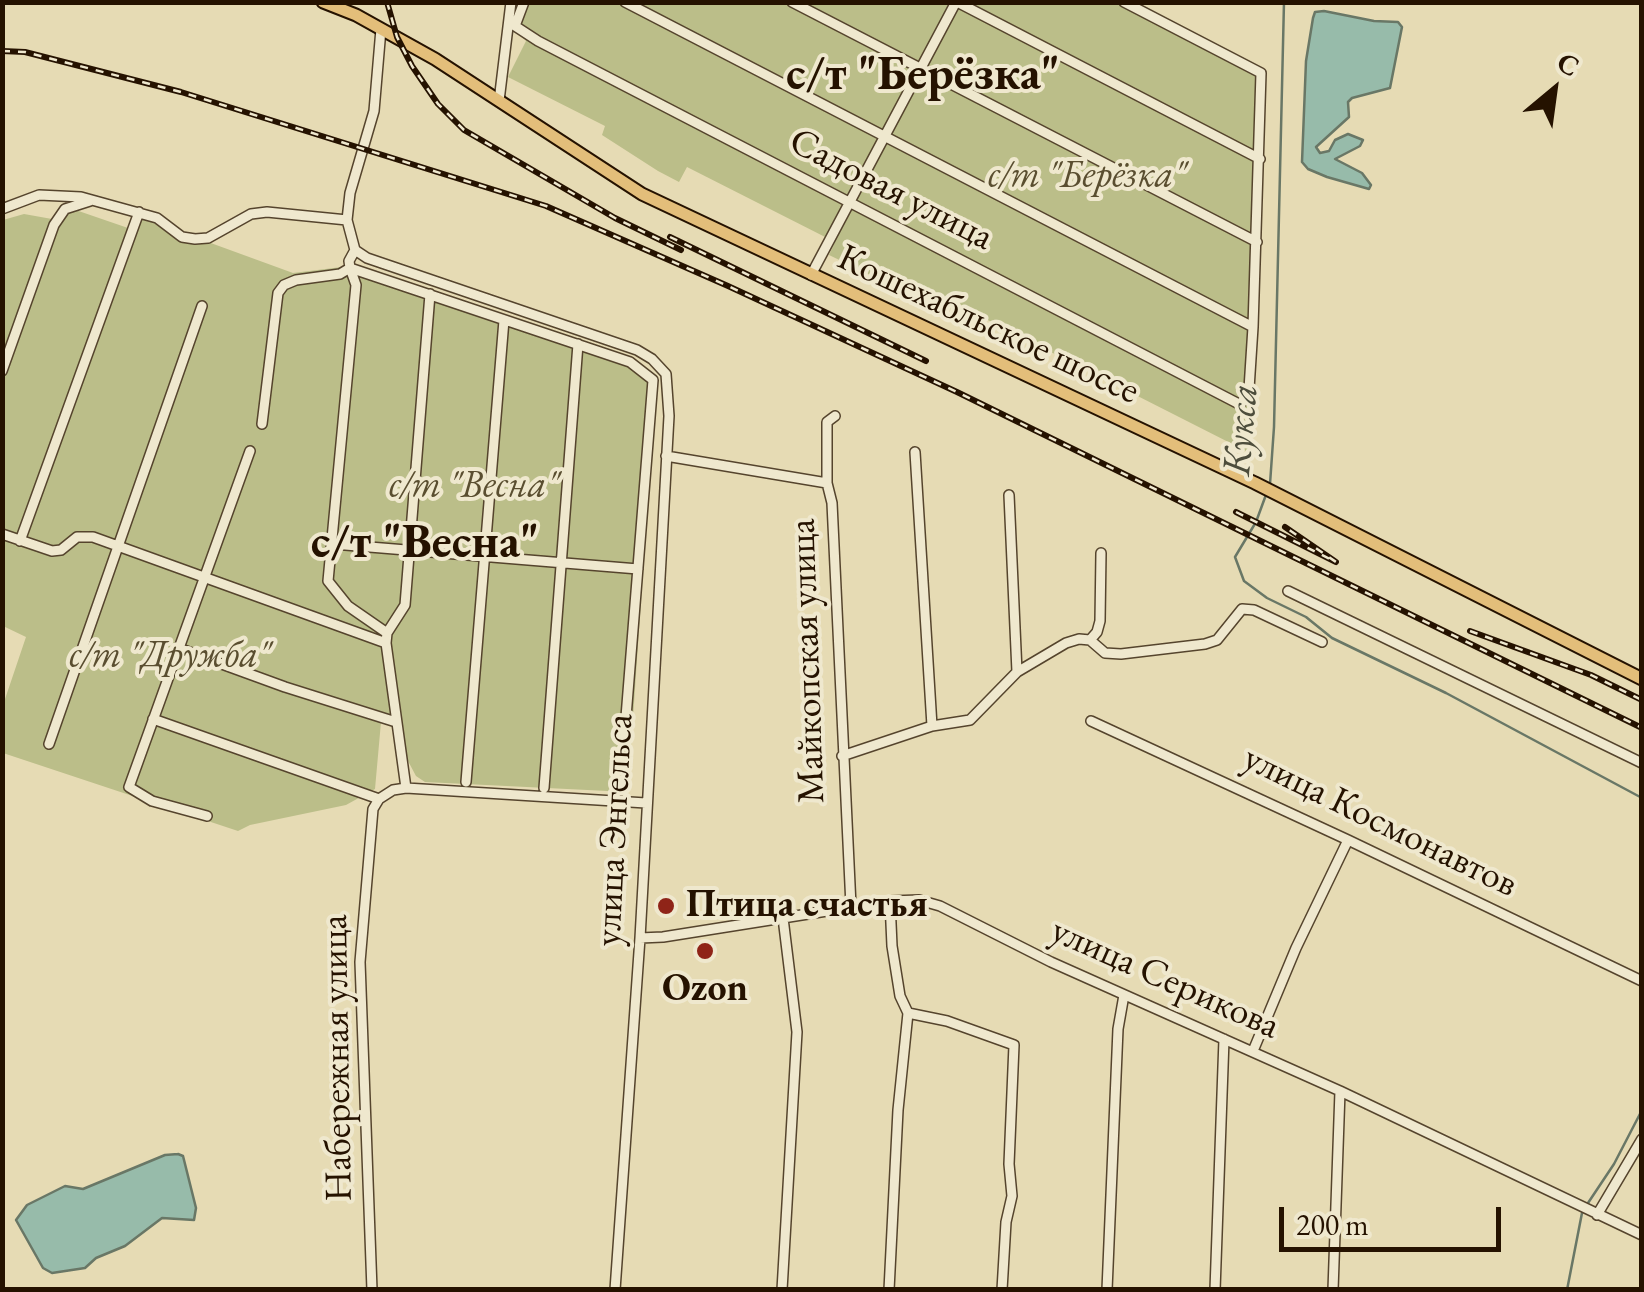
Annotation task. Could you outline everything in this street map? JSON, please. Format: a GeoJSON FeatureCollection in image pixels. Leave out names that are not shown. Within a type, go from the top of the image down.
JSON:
{"type":"FeatureCollection","features":[{"type":"Feature","properties":{"kind":"main road","name":"Кошехабльское шоссе"},"geometry":{"type":"LineString","coordinates":[[323,2],[436,58],[642,194],[1280,496],[1642,678]]}},
{"type":"Feature","properties":{"kind":"street"},"geometry":{"type":"LineString","coordinates":[[499,101],[512,27],[512,2]]}},
{"type":"Feature","properties":{"kind":"street"},"geometry":{"type":"LineString","coordinates":[[512,27],[524,2]]}},
{"type":"Feature","properties":{"kind":"street"},"geometry":{"type":"LineString","coordinates":[[625,2],[1254,326],[1261,73],[1124,2]]}},
{"type":"Feature","properties":{"kind":"street"},"geometry":{"type":"LineString","coordinates":[[792,2],[1257,242]]}},
{"type":"Feature","properties":{"kind":"street"},"geometry":{"type":"LineString","coordinates":[[812,275],[956,2],[1260,160]]}},
{"type":"Feature","properties":{"kind":"street","name":"Садовая улица"},"geometry":{"type":"LineString","coordinates":[[512,27],[1240,404],[1249,390],[1254,326]]}},
{"type":"Feature","properties":{"kind":"street"},"geometry":{"type":"LineString","coordinates":[[381,29],[374,111],[346,220],[354,250],[350,268],[356,285],[328,581],[335,592],[387,638]]}},
{"type":"Feature","properties":{"kind":"street"},"geometry":{"type":"LineString","coordinates":[[2,209],[39,195],[69,196],[136,217],[156,218],[182,237],[194,239],[208,238],[251,214],[267,212],[346,220]]}},
{"type":"Feature","properties":{"kind":"street"},"geometry":{"type":"LineString","coordinates":[[2,371],[54,225],[64,209],[90,201]]}},
{"type":"Feature","properties":{"kind":"street"},"geometry":{"type":"LineString","coordinates":[[20,541],[136,217]]}},
{"type":"Feature","properties":{"kind":"street","name":"улица Энгельса"},"geometry":{"type":"LineString","coordinates":[[354,250],[367,258],[637,350],[666,374],[670,396],[640,938],[615,1290]]}},
{"type":"Feature","properties":{"kind":"street"},"geometry":{"type":"LineString","coordinates":[[262,424],[278,292],[296,280],[340,274],[350,268],[630,362],[654,380],[624,742]]}},
{"type":"Feature","properties":{"kind":"street"},"geometry":{"type":"LineString","coordinates":[[406,788],[387,638],[405,605],[430,294]]}},
{"type":"Feature","properties":{"kind":"street"},"geometry":{"type":"LineString","coordinates":[[49,744],[202,306]]}},
{"type":"Feature","properties":{"kind":"street"},"geometry":{"type":"LineString","coordinates":[[466,782],[504,320]]}},
{"type":"Feature","properties":{"kind":"street"},"geometry":{"type":"LineString","coordinates":[[544,788],[578,344]]}},
{"type":"Feature","properties":{"kind":"street","name":"Майкопская улица"},"geometry":{"type":"LineString","coordinates":[[834,416],[828,422],[827,483],[832,502],[851,906]]}},
{"type":"Feature","properties":{"kind":"street"},"geometry":{"type":"LineString","coordinates":[[207,816],[152,800],[130,787],[250,450]]}},
{"type":"Feature","properties":{"kind":"street"},"geometry":{"type":"LineString","coordinates":[[915,452],[932,726]]}},
{"type":"Feature","properties":{"kind":"street"},"geometry":{"type":"LineString","coordinates":[[666,456],[827,483]]}},
{"type":"Feature","properties":{"kind":"street"},"geometry":{"type":"LineString","coordinates":[[1009,494],[1018,672]]}},
{"type":"Feature","properties":{"kind":"street"},"geometry":{"type":"LineString","coordinates":[[2,534],[52,551],[61,550],[84,535],[370,638],[387,638]]}},
{"type":"Feature","properties":{"kind":"street"},"geometry":{"type":"LineString","coordinates":[[333,544],[638,570]]}},
{"type":"Feature","properties":{"kind":"street"},"geometry":{"type":"LineString","coordinates":[[842,756],[932,726],[970,720],[1018,672],[1066,643],[1090,640],[1100,621],[1101,553]]}},
{"type":"Feature","properties":{"kind":"street"},"geometry":{"type":"LineString","coordinates":[[1288,591],[1642,764]]}},
{"type":"Feature","properties":{"kind":"street"},"geometry":{"type":"LineString","coordinates":[[1090,640],[1106,653],[1120,654],[1205,644],[1217,640],[1242,610],[1254,610],[1322,642]]}},
{"type":"Feature","properties":{"kind":"street"},"geometry":{"type":"LineString","coordinates":[[178,648],[396,722]]}},
{"type":"Feature","properties":{"kind":"street"},"geometry":{"type":"LineString","coordinates":[[153,718],[378,799],[392,790],[406,788],[646,803]]}},
{"type":"Feature","properties":{"kind":"street","name":"улица Космонавтов"},"geometry":{"type":"LineString","coordinates":[[1091,721],[1642,981]]}},
{"type":"Feature","properties":{"kind":"street","name":"Набережная улица"},"geometry":{"type":"LineString","coordinates":[[372,1290],[360,962],[373,809],[378,799]]}},
{"type":"Feature","properties":{"kind":"street"},"geometry":{"type":"LineString","coordinates":[[1253,1051],[1296,948],[1348,840]]}},
{"type":"Feature","properties":{"kind":"street"},"geometry":{"type":"LineString","coordinates":[[889,1290],[898,1110],[908,1012],[900,996],[890,900]]}},
{"type":"Feature","properties":{"kind":"street","name":"улица Серикова"},"geometry":{"type":"LineString","coordinates":[[640,938],[890,900],[918,900],[940,906],[1642,1234]]}},
{"type":"Feature","properties":{"kind":"street"},"geometry":{"type":"LineString","coordinates":[[782,1290],[797,1032],[783,918]]}},
{"type":"Feature","properties":{"kind":"street"},"geometry":{"type":"LineString","coordinates":[[1107,1290],[1118,1029],[1124,994]]}},
{"type":"Feature","properties":{"kind":"street"},"geometry":{"type":"LineString","coordinates":[[908,1012],[1014,1045],[1009,1164],[1012,1196],[1006,1222],[1002,1290]]}},
{"type":"Feature","properties":{"kind":"street"},"geometry":{"type":"LineString","coordinates":[[1215,1290],[1224,1039]]}},
{"type":"Feature","properties":{"kind":"street"},"geometry":{"type":"LineString","coordinates":[[1333,1290],[1340,1090]]}},
{"type":"Feature","properties":{"kind":"street"},"geometry":{"type":"LineString","coordinates":[[1594,1213],[1642,1139]]}},
{"type":"Feature","properties":{"kind":"green space","name":"с/т \"Берёзка\""},"geometry":{"type":"Polygon","coordinates":[[[515,3],[1136,3],[1264,69],[1250,453],[893,272],[887,283],[829,255],[835,242],[687,167],[679,182],[658,171],[602,135],[605,126],[508,77],[526,41],[512,26],[515,3]]]}},
{"type":"Feature","properties":{"kind":"green space","name":"с/т \"Дружба\""},"geometry":{"type":"Polygon","coordinates":[[[64,206],[128,228],[134,215],[293,273],[358,265],[624,355],[650,371],[656,379],[628,792],[425,782],[416,776],[408,761],[398,761],[393,727],[381,722],[375,789],[346,805],[250,825],[238,831],[3,753],[3,705],[26,637],[3,626],[3,220],[24,214],[52,219],[64,206]]]}},
{"type":"Feature","properties":{"kind":"shaded area"},"geometry":{"type":"Polygon","coordinates":[[[1315,12],[1398,22],[1402,27],[1390,88],[1352,98],[1348,102],[1349,117],[1316,147],[1320,153],[1329,151],[1335,140],[1348,134],[1363,140],[1360,146],[1335,159],[1362,173],[1371,185],[1369,189],[1327,177],[1302,162],[1306,61],[1315,12]]]}},
{"type":"Feature","properties":{"kind":"shaded area"},"geometry":{"type":"Polygon","coordinates":[[[165,1155],[183,1156],[196,1208],[194,1220],[162,1218],[125,1246],[96,1258],[85,1268],[52,1273],[43,1268],[16,1220],[27,1205],[65,1186],[83,1189],[165,1155]]]}},
{"type":"Feature","properties":{"kind":"waterway","name":"Кукса"},"geometry":{"type":"LineString","coordinates":[[1270,484],[1284,2]]}},
{"type":"Feature","properties":{"kind":"waterway","name":"Кукса"},"geometry":{"type":"LineString","coordinates":[[1267,492],[1256,522],[1235,557],[1244,581],[1267,598],[1306,617],[1332,638],[1446,693],[1642,798]]}},
{"type":"Feature","properties":{"kind":"waterway","name":"Кукса"},"geometry":{"type":"LineString","coordinates":[[1586,1206],[1614,1164],[1642,1110]]}},
{"type":"Feature","properties":{"kind":"waterway","name":"Кукса"},"geometry":{"type":"LineString","coordinates":[[1567,1290],[1582,1213]]}},
{"type":"Feature","properties":{"kind":"railway"},"geometry":{"type":"LineString","coordinates":[[387,2],[397,37],[412,66],[438,104],[464,130],[615,218],[681,250]]}},
{"type":"Feature","properties":{"kind":"railway"},"geometry":{"type":"LineString","coordinates":[[2,51],[25,52],[181,92],[546,206],[957,392],[1642,728]]}},
{"type":"Feature","properties":{"kind":"railway"},"geometry":{"type":"LineString","coordinates":[[670,237],[926,361]]}},
{"type":"Feature","properties":{"kind":"railway"},"geometry":{"type":"LineString","coordinates":[[1236,512],[1336,562],[1285,527]]}},
{"type":"Feature","properties":{"kind":"railway"},"geometry":{"type":"LineString","coordinates":[[1470,631],[1591,675],[1642,700]]}},
{"type":"Feature","properties":{"kind":"place","name":"Птица счастья"},"geometry":{"type":"Point","coordinates":[666,906]}},
{"type":"Feature","properties":{"kind":"place","name":"Ozon"},"geometry":{"type":"Point","coordinates":[705,951]}},
{"type":"Feature","properties":{"kind":"district","name":"с/т \"Берёзка\""},"geometry":{"type":"Point","coordinates":[923,76]}},
{"type":"Feature","properties":{"kind":"district","name":"с/т \"Весна\""},"geometry":{"type":"Point","coordinates":[425,544]}}]}
